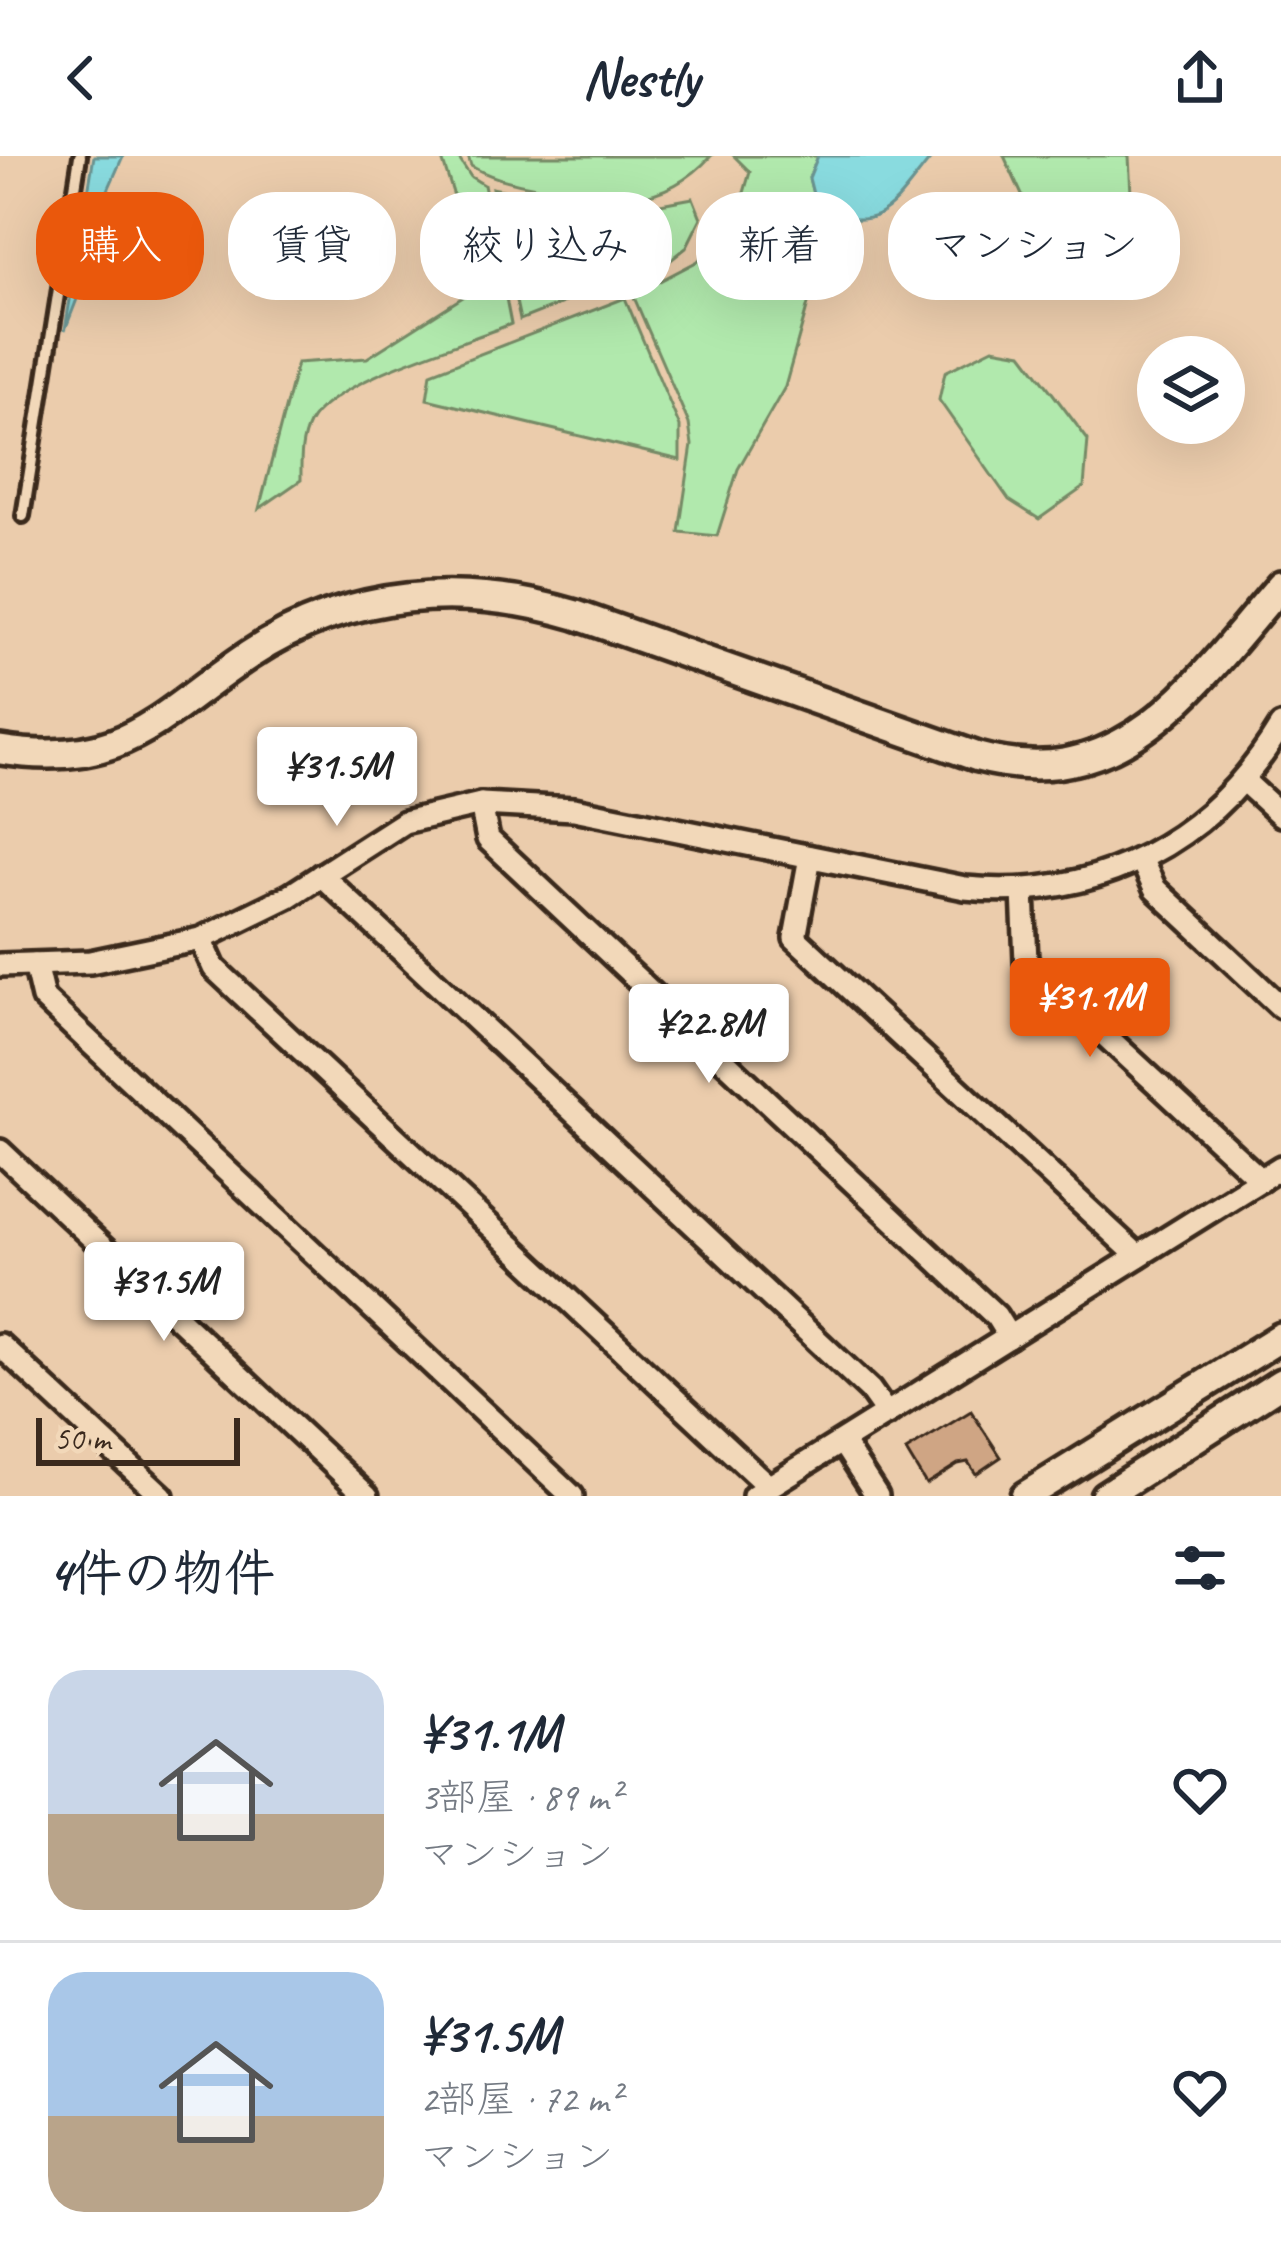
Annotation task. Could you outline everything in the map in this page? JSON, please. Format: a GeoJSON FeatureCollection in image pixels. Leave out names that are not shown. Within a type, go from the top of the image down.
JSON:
{"type":"FeatureCollection","features":[{"type":"Feature","properties":{"kind":"street"},"geometry":{"type":"LineString","coordinates":[[0,750],[63,753],[114,743],[171,717],[249,655],[338,610],[463,592],[524,600],[576,615],[978,757],[1019,765],[1066,763],[1108,751],[1155,724],[1281,586]]}},
{"type":"Feature","properties":{"kind":"street"},"geometry":{"type":"LineString","coordinates":[[0,965],[124,957],[201,939],[321,875],[404,823],[482,804],[537,803],[965,888],[1023,891],[1085,882],[1142,861],[1211,815],[1245,782],[1281,726]]}},
{"type":"Feature","properties":{"kind":"street"},"geometry":{"type":"LineString","coordinates":[[1245,782],[1281,815]]}},
{"type":"Feature","properties":{"kind":"street"},"geometry":{"type":"LineString","coordinates":[[482,804],[488,839],[996,1316],[1009,1337]]}},
{"type":"Feature","properties":{"kind":"street"},"geometry":{"type":"LineString","coordinates":[[810,856],[795,938],[1138,1256]]}},
{"type":"Feature","properties":{"kind":"street"},"geometry":{"type":"LineString","coordinates":[[1142,861],[1155,889],[1281,1007]]}},
{"type":"Feature","properties":{"kind":"street"},"geometry":{"type":"LineString","coordinates":[[321,875],[870,1390],[887,1414]]}},
{"type":"Feature","properties":{"kind":"street"},"geometry":{"type":"LineString","coordinates":[[1023,891],[1026,962],[1261,1180]]}},
{"type":"Feature","properties":{"kind":"street"},"geometry":{"type":"LineString","coordinates":[[201,939],[214,968],[762,1491],[1281,1167]]}},
{"type":"Feature","properties":{"kind":"street"},"geometry":{"type":"LineString","coordinates":[[35,964],[43,998],[572,1496]]}},
{"type":"Feature","properties":{"kind":"street"},"geometry":{"type":"LineString","coordinates":[[0,1151],[367,1496]]}},
{"type":"Feature","properties":{"kind":"street"},"geometry":{"type":"LineString","coordinates":[[1025,1496],[1281,1337]]}},
{"type":"Feature","properties":{"kind":"street"},"geometry":{"type":"LineString","coordinates":[[0,1345],[161,1496]]}},
{"type":"Feature","properties":{"kind":"street"},"geometry":{"type":"LineString","coordinates":[[1105,1496],[1281,1383]]}},
{"type":"Feature","properties":{"kind":"street"},"geometry":{"type":"LineString","coordinates":[[842,1442],[878,1496]]}},
{"type":"Feature","properties":{"kind":"lane"},"geometry":{"type":"LineString","coordinates":[[23,516],[80,156]]}},
{"type":"Feature","properties":{"kind":"green space"},"geometry":{"type":"Polygon","coordinates":[[[441,156],[457,156],[485,192],[453,192],[441,156]]]}},
{"type":"Feature","properties":{"kind":"green space"},"geometry":{"type":"Polygon","coordinates":[[[468,156],[711,156],[693,173],[659,192],[559,192],[498,178],[471,166],[468,156]]]}},
{"type":"Feature","properties":{"kind":"green space"},"geometry":{"type":"Polygon","coordinates":[[[734,156],[818,156],[809,178],[812,192],[744,192],[750,172],[734,156]]]}},
{"type":"Feature","properties":{"kind":"green space"},"geometry":{"type":"Polygon","coordinates":[[[1004,156],[1129,156],[1131,192],[1021,192],[1004,156]]]}},
{"type":"Feature","properties":{"kind":"green space"},"geometry":{"type":"Polygon","coordinates":[[[693,198],[696,228],[686,248],[672,259],[672,202],[693,198]]]}},
{"type":"Feature","properties":{"kind":"green space"},"geometry":{"type":"Polygon","coordinates":[[[696,262],[696,300],[809,300],[785,387],[738,469],[717,536],[679,532],[692,445],[689,424],[635,300],[672,300],[672,275],[696,262]]]}},
{"type":"Feature","properties":{"kind":"green space"},"geometry":{"type":"Polygon","coordinates":[[[458,300],[506,300],[511,324],[370,378],[322,408],[304,438],[301,480],[259,509],[297,363],[367,358],[458,300]]]}},
{"type":"Feature","properties":{"kind":"green space"},"geometry":{"type":"Polygon","coordinates":[[[516,300],[570,300],[520,320],[516,300]]]}},
{"type":"Feature","properties":{"kind":"green space"},"geometry":{"type":"Polygon","coordinates":[[[626,300],[680,427],[680,460],[427,399],[431,373],[626,300]]]}},
{"type":"Feature","properties":{"kind":"green space"},"geometry":{"type":"Polygon","coordinates":[[[993,348],[1022,353],[1088,440],[1084,487],[1039,519],[1009,500],[939,400],[945,372],[993,348]]]}},
{"type":"Feature","properties":{"kind":"water"},"geometry":{"type":"Polygon","coordinates":[[[94,156],[123,156],[107,192],[88,192],[94,156]]]}},
{"type":"Feature","properties":{"kind":"water"},"geometry":{"type":"Polygon","coordinates":[[[818,156],[933,156],[903,192],[888,192],[888,208],[873,217],[864,218],[864,192],[812,192],[809,178],[818,156]]]}},
{"type":"Feature","properties":{"kind":"water"},"geometry":{"type":"Polygon","coordinates":[[[70,300],[77,300],[65,330],[70,300]]]}},
{"type":"Feature","properties":{"kind":"building"},"geometry":{"type":"Polygon","coordinates":[[[971,1411],[1001,1457],[976,1474],[968,1462],[958,1464],[926,1484],[906,1451],[971,1411]]]}}]}
